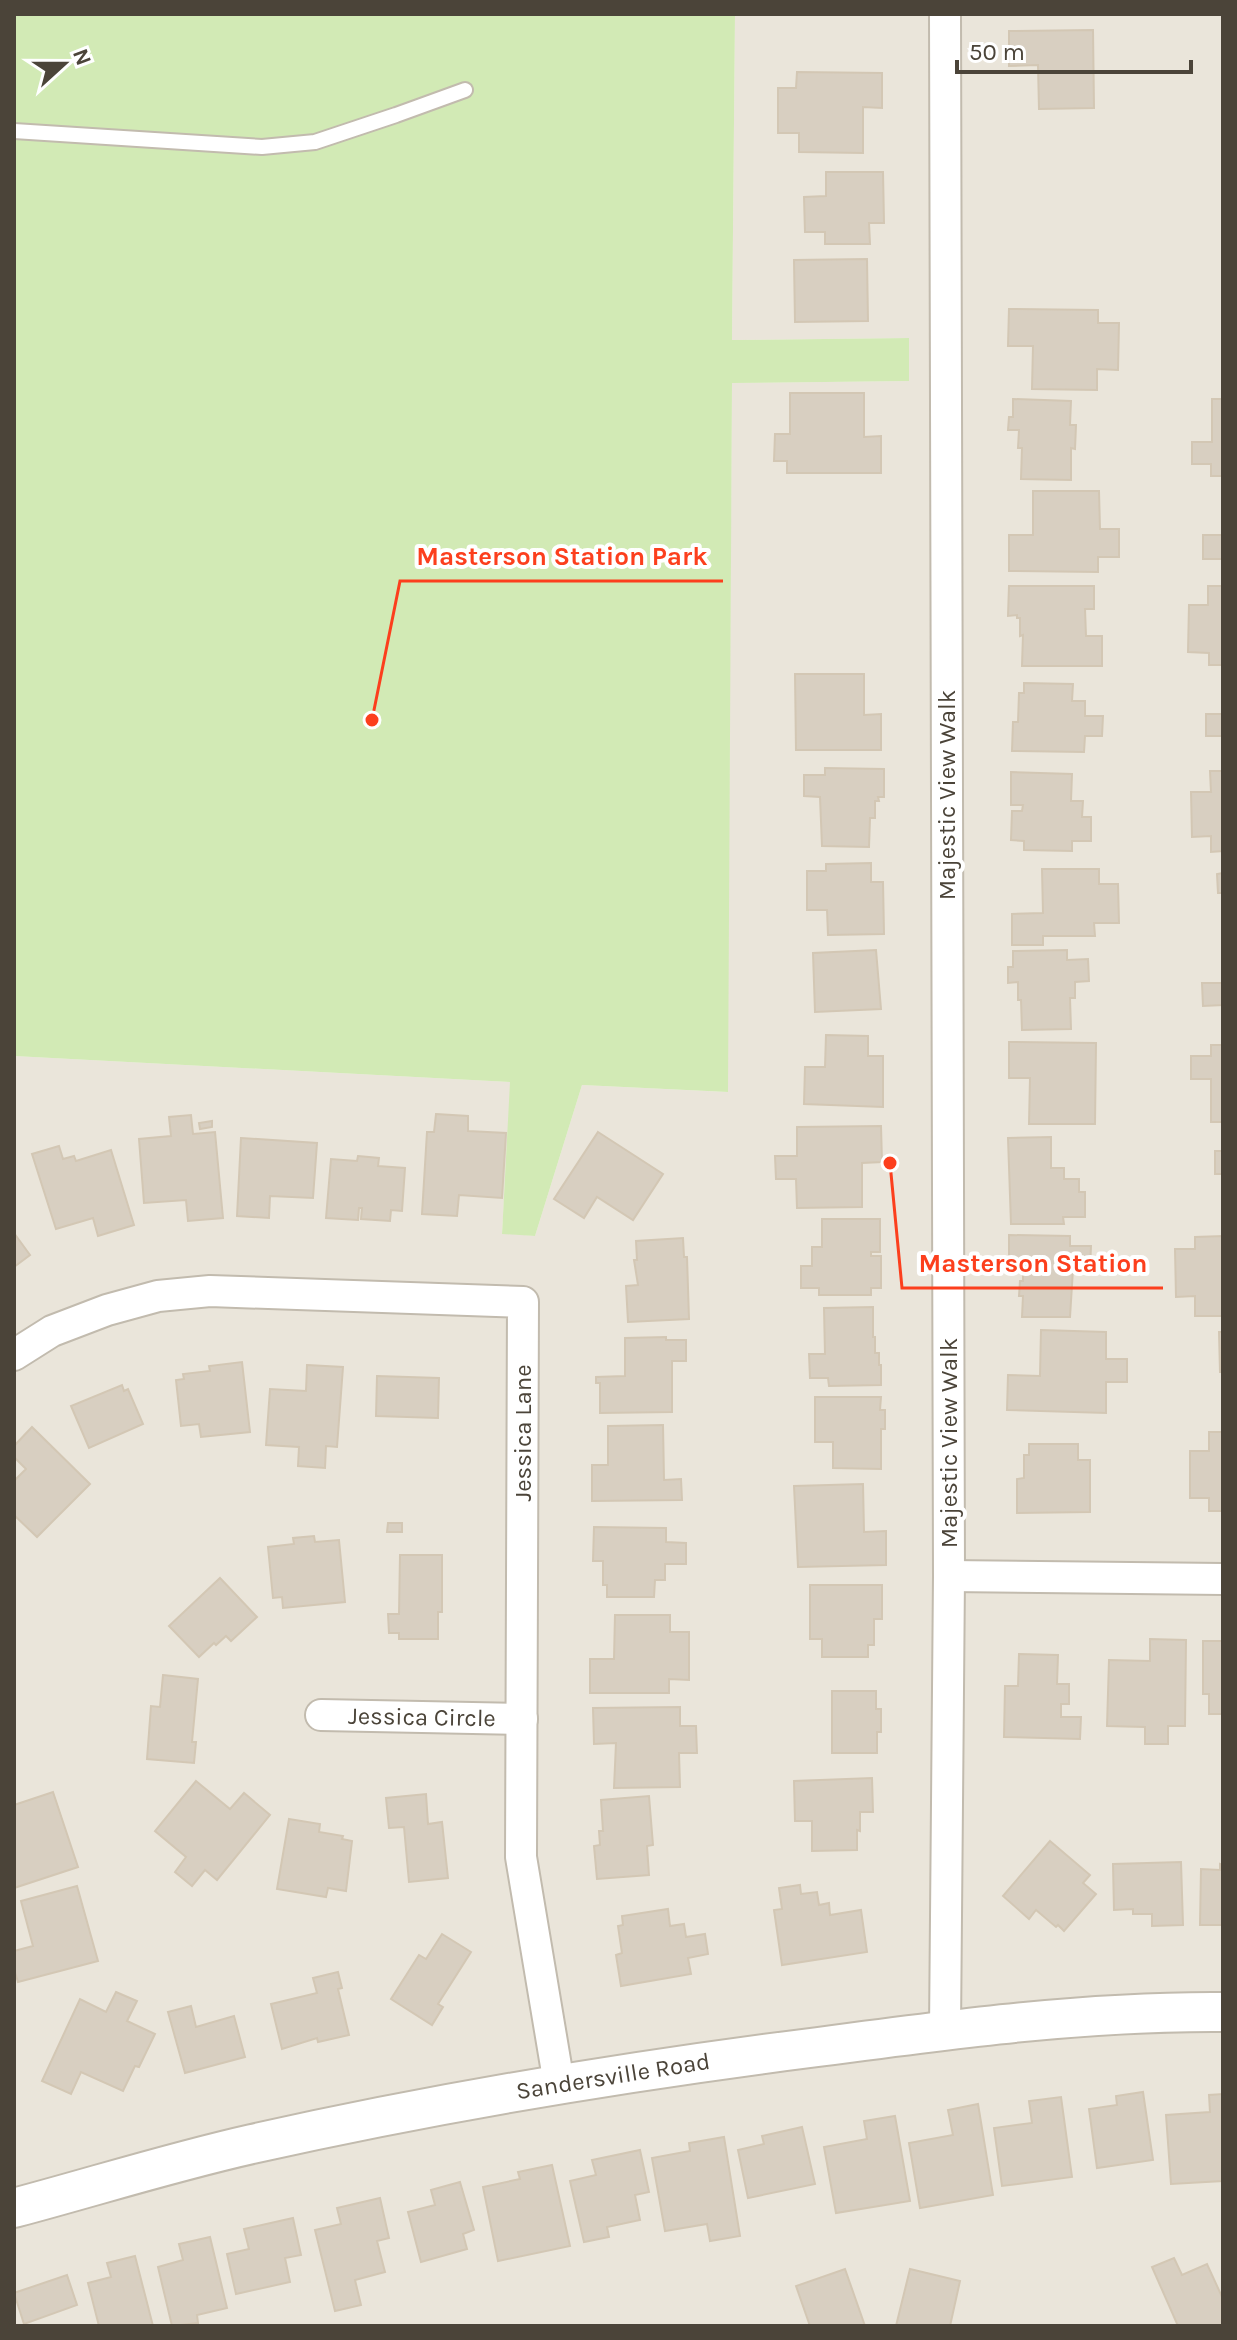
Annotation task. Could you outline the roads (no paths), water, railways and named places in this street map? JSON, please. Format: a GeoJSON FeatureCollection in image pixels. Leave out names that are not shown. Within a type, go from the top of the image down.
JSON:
{"type":"FeatureCollection","features":[{"type":"Feature","properties":{"kind":"street","name":"Majestic View Walk"},"geometry":{"type":"LineString","coordinates":[[945,14],[949,1576],[945,2030]]}},
{"type":"Feature","properties":{"kind":"street","name":"Jessica Lane"},"geometry":{"type":"LineString","coordinates":[[14,1355],[52,1331],[107,1310],[158,1296],[210,1291],[523,1302],[521,1857],[559,2084]]}},
{"type":"Feature","properties":{"kind":"street","name":"Majestic View Walk"},"geometry":{"type":"LineString","coordinates":[[949,1576],[1223,1579]]}},
{"type":"Feature","properties":{"kind":"street","name":"Jessica Circle"},"geometry":{"type":"LineString","coordinates":[[321,1715],[522,1719]]}},
{"type":"Feature","properties":{"kind":"street","name":"Sandersville Road"},"geometry":{"type":"LineString","coordinates":[[14,2208],[249,2145],[438,2105],[673,2065],[945,2030],[1097,2015],[1223,2012]]}},
{"type":"Feature","properties":{"kind":"lane"},"geometry":{"type":"LineString","coordinates":[[14,131],[262,147],[315,142],[465,90]]}},
{"type":"Feature","properties":{"kind":"place","name":"Masterson Station Park"},"geometry":{"type":"Point","coordinates":[372,720]}},
{"type":"Feature","properties":{"kind":"place","name":"Masterson Station"},"geometry":{"type":"Point","coordinates":[890,1163]}}]}
